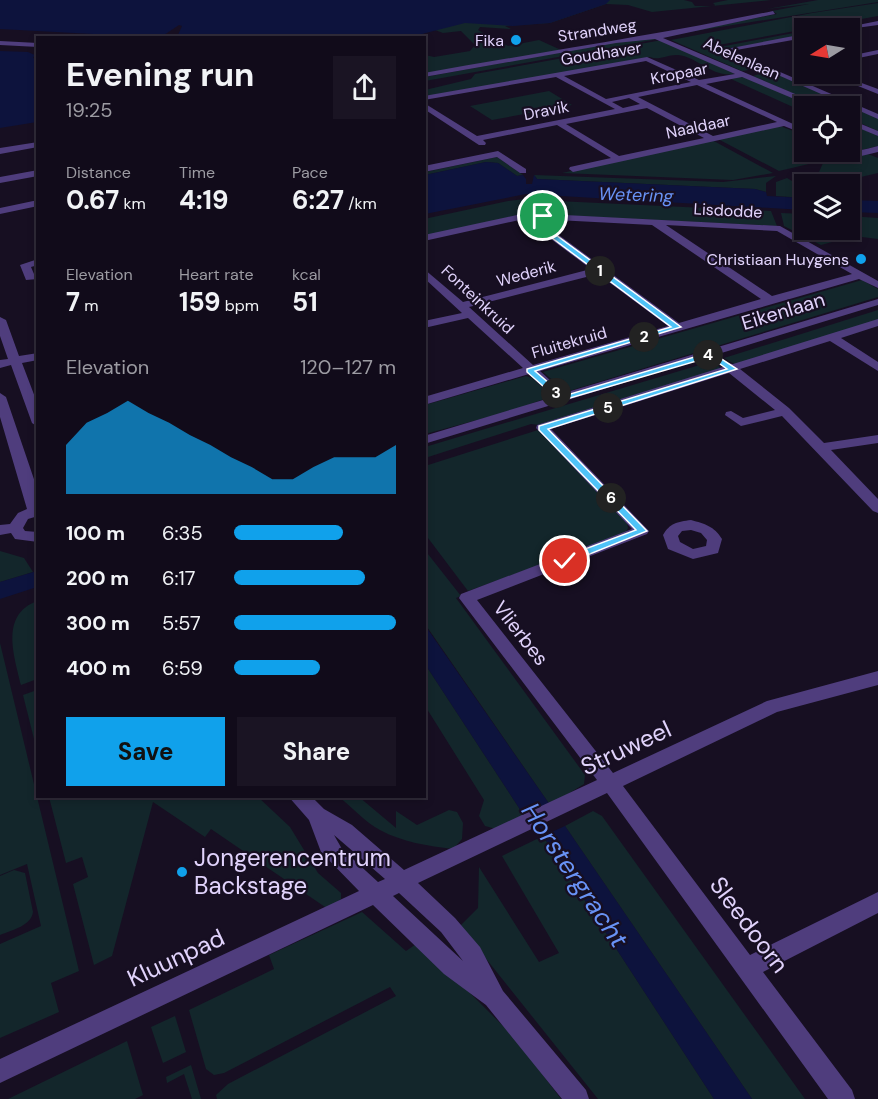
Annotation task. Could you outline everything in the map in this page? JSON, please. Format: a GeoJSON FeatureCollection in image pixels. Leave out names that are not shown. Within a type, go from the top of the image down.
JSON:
{"type":"FeatureCollection","features":[{"type":"Feature","properties":{"kind":"street","name":"Strandweg"},"geometry":{"type":"LineString","coordinates":[[426,75],[616,41],[656,37],[773,13]]}},
{"type":"Feature","properties":{"kind":"street"},"geometry":{"type":"LineString","coordinates":[[860,26],[878,23]]}},
{"type":"Feature","properties":{"kind":"street","name":"Abelenlaan"},"geometry":{"type":"LineString","coordinates":[[656,37],[794,97]]}},
{"type":"Feature","properties":{"kind":"street"},"geometry":{"type":"LineString","coordinates":[[792,38],[724,50],[830,96]]}},
{"type":"Feature","properties":{"kind":"street"},"geometry":{"type":"LineString","coordinates":[[2,42],[36,45]]}},
{"type":"Feature","properties":{"kind":"street"},"geometry":{"type":"LineString","coordinates":[[860,56],[878,52]]}},
{"type":"Feature","properties":{"kind":"street","name":"Goudhaver"},"geometry":{"type":"LineString","coordinates":[[426,98],[647,59],[794,127]]}},
{"type":"Feature","properties":{"kind":"street","name":"Kropaar"},"geometry":{"type":"LineString","coordinates":[[605,101],[768,70]]}},
{"type":"Feature","properties":{"kind":"street"},"geometry":{"type":"LineString","coordinates":[[557,75],[622,110]]}},
{"type":"Feature","properties":{"kind":"street"},"geometry":{"type":"LineString","coordinates":[[860,84],[875,89]]}},
{"type":"Feature","properties":{"kind":"street"},"geometry":{"type":"LineString","coordinates":[[837,96],[875,89]]}},
{"type":"Feature","properties":{"kind":"street"},"geometry":{"type":"LineString","coordinates":[[630,96],[710,138]]}},
{"type":"Feature","properties":{"kind":"street","name":"Dravik"},"geometry":{"type":"LineString","coordinates":[[475,139],[648,105]]}},
{"type":"Feature","properties":{"kind":"street"},"geometry":{"type":"LineString","coordinates":[[426,106],[523,171]]}},
{"type":"Feature","properties":{"kind":"street"},"geometry":{"type":"LineString","coordinates":[[860,109],[878,117]]}},
{"type":"Feature","properties":{"kind":"street"},"geometry":{"type":"LineString","coordinates":[[559,123],[618,159]]}},
{"type":"Feature","properties":{"kind":"street","name":"Naaldaar"},"geometry":{"type":"LineString","coordinates":[[573,169],[785,123]]}},
{"type":"Feature","properties":{"kind":"street"},"geometry":{"type":"LineString","coordinates":[[860,126],[878,134]]}},
{"type":"Feature","properties":{"kind":"street"},"geometry":{"type":"LineString","coordinates":[[0,151],[36,144]]}},
{"type":"Feature","properties":{"kind":"street"},"geometry":{"type":"LineString","coordinates":[[860,152],[878,149]]}},
{"type":"Feature","properties":{"kind":"street"},"geometry":{"type":"LineString","coordinates":[[426,170],[498,154]]}},
{"type":"Feature","properties":{"kind":"street"},"geometry":{"type":"LineString","coordinates":[[0,180],[36,173]]}},
{"type":"Feature","properties":{"kind":"street"},"geometry":{"type":"LineString","coordinates":[[0,211],[36,203]]}},
{"type":"Feature","properties":{"kind":"street"},"geometry":{"type":"LineString","coordinates":[[526,216],[677,327]]}},
{"type":"Feature","properties":{"kind":"street","name":"Lisdodde"},"geometry":{"type":"LineString","coordinates":[[426,238],[526,216],[780,229],[878,285]]}},
{"type":"Feature","properties":{"kind":"street"},"geometry":{"type":"LineString","coordinates":[[652,221],[770,300]]}},
{"type":"Feature","properties":{"kind":"street"},"geometry":{"type":"LineString","coordinates":[[36,262],[25,265],[30,278],[36,276]]}},
{"type":"Feature","properties":{"kind":"street","name":"Wederik"},"geometry":{"type":"LineString","coordinates":[[460,306],[599,270]]}},
{"type":"Feature","properties":{"kind":"street","name":"Fonteinkruid"},"geometry":{"type":"LineString","coordinates":[[426,274],[563,399]]}},
{"type":"Feature","properties":{"kind":"street","name":"Fluitekruid"},"geometry":{"type":"LineString","coordinates":[[426,400],[861,275]]}},
{"type":"Feature","properties":{"kind":"street","name":"Eikenlaan"},"geometry":{"type":"LineString","coordinates":[[426,439],[878,302]]}},
{"type":"Feature","properties":{"kind":"street"},"geometry":{"type":"LineString","coordinates":[[426,325],[470,314]]}},
{"type":"Feature","properties":{"kind":"street"},"geometry":{"type":"LineString","coordinates":[[0,320],[36,418]]}},
{"type":"Feature","properties":{"kind":"street"},"geometry":{"type":"LineString","coordinates":[[670,535],[642,531],[542,428],[878,322]]}},
{"type":"Feature","properties":{"kind":"street"},"geometry":{"type":"LineString","coordinates":[[832,337],[878,367]]}},
{"type":"Feature","properties":{"kind":"street"},"geometry":{"type":"LineString","coordinates":[[711,354],[784,411],[823,447],[878,508]]}},
{"type":"Feature","properties":{"kind":"street"},"geometry":{"type":"LineString","coordinates":[[0,364],[36,356]]}},
{"type":"Feature","properties":{"kind":"street"},"geometry":{"type":"LineString","coordinates":[[0,397],[36,511],[7,529],[20,535],[36,537]]}},
{"type":"Feature","properties":{"kind":"street"},"geometry":{"type":"LineString","coordinates":[[731,415],[741,422],[784,411]]}},
{"type":"Feature","properties":{"kind":"street"},"geometry":{"type":"LineString","coordinates":[[823,447],[878,439]]}},
{"type":"Feature","properties":{"kind":"street","name":"Vlierbes"},"geometry":{"type":"LineString","coordinates":[[611,784],[467,598],[642,531]]}},
{"type":"Feature","properties":{"kind":"street","name":"Struweel"},"geometry":{"type":"LineString","coordinates":[[403,882],[773,706],[878,678]]}},
{"type":"Feature","properties":{"kind":"street","name":"Sleedoorn"},"geometry":{"type":"LineString","coordinates":[[611,784],[843,1099]]}},
{"type":"Feature","properties":{"kind":"street"},"geometry":{"type":"LineString","coordinates":[[299,798],[317,815],[345,831],[403,882],[458,936],[472,955],[495,999],[577,1099]]}},
{"type":"Feature","properties":{"kind":"street"},"geometry":{"type":"LineString","coordinates":[[317,815],[328,846],[335,855],[452,966],[495,999]]}},
{"type":"Feature","properties":{"kind":"street","name":"Kluunpad"},"geometry":{"type":"LineString","coordinates":[[0,1071],[403,882]]}},
{"type":"Feature","properties":{"kind":"street"},"geometry":{"type":"LineString","coordinates":[[748,968],[878,902]]}},
{"type":"Feature","properties":{"kind":"green space"},"geometry":{"type":"Polygon","coordinates":[[[10,0],[684,0],[692,2],[695,6],[712,6],[652,12],[628,5],[606,4],[550,23],[505,26],[511,29],[480,27],[478,30],[508,46],[539,40],[561,50],[426,75],[426,55],[434,57],[470,51],[475,45],[461,31],[443,33],[435,30],[414,36],[351,36],[10,0]]]}},
{"type":"Feature","properties":{"kind":"green space"},"geometry":{"type":"Polygon","coordinates":[[[728,0],[771,0],[716,6],[713,3],[728,0]]]}},
{"type":"Feature","properties":{"kind":"green space"},"geometry":{"type":"Polygon","coordinates":[[[818,0],[878,0],[878,2],[664,36],[777,14],[772,11],[809,4],[767,9],[818,0]]]}},
{"type":"Feature","properties":{"kind":"green space"},"geometry":{"type":"Polygon","coordinates":[[[878,3],[878,16],[860,19],[794,18],[794,31],[702,48],[704,50],[794,33],[794,37],[722,50],[762,68],[742,71],[671,40],[812,13],[878,3]]]}},
{"type":"Feature","properties":{"kind":"green space"},"geometry":{"type":"Polygon","coordinates":[[[658,39],[426,81],[426,77],[617,42],[658,39]]]}},
{"type":"Feature","properties":{"kind":"green space"},"geometry":{"type":"Polygon","coordinates":[[[662,40],[735,74],[719,73],[692,59],[674,55],[650,57],[430,96],[426,94],[426,90],[471,79],[475,74],[662,40]]]}},
{"type":"Feature","properties":{"kind":"green space"},"geometry":{"type":"Polygon","coordinates":[[[766,72],[774,73],[794,81],[794,84],[800,84],[828,96],[799,96],[753,76],[766,72]]]}},
{"type":"Feature","properties":{"kind":"green space"},"geometry":{"type":"Polygon","coordinates":[[[741,77],[750,79],[794,98],[794,107],[731,79],[741,77]]]}},
{"type":"Feature","properties":{"kind":"green space"},"geometry":{"type":"Polygon","coordinates":[[[549,91],[572,105],[492,120],[470,106],[549,91]]]}},
{"type":"Feature","properties":{"kind":"green space"},"geometry":{"type":"Polygon","coordinates":[[[860,109],[878,117],[878,131],[860,123],[860,109]]]}},
{"type":"Feature","properties":{"kind":"green space"},"geometry":{"type":"Polygon","coordinates":[[[780,126],[794,131],[794,162],[817,162],[779,171],[718,139],[780,126]]]}},
{"type":"Feature","properties":{"kind":"green space"},"geometry":{"type":"Polygon","coordinates":[[[860,128],[878,136],[878,146],[860,150],[860,128]]]}},
{"type":"Feature","properties":{"kind":"green space"},"geometry":{"type":"Polygon","coordinates":[[[712,140],[773,173],[733,180],[562,173],[712,140]]]}},
{"type":"Feature","properties":{"kind":"green space"},"geometry":{"type":"Polygon","coordinates":[[[868,154],[878,158],[878,173],[860,177],[860,174],[818,174],[823,163],[860,162],[860,156],[868,154]]]}},
{"type":"Feature","properties":{"kind":"green space"},"geometry":{"type":"Polygon","coordinates":[[[497,157],[523,175],[517,176],[498,163],[486,162],[426,175],[426,172],[497,157]]]}},
{"type":"Feature","properties":{"kind":"green space"},"geometry":{"type":"Polygon","coordinates":[[[534,175],[723,182],[776,176],[766,183],[766,192],[755,189],[537,179],[534,175]]]}},
{"type":"Feature","properties":{"kind":"green space"},"geometry":{"type":"Polygon","coordinates":[[[787,178],[794,182],[794,197],[776,196],[776,182],[787,178]]]}},
{"type":"Feature","properties":{"kind":"green space"},"geometry":{"type":"Polygon","coordinates":[[[525,199],[524,214],[426,236],[426,219],[525,199]]]}},
{"type":"Feature","properties":{"kind":"green space"},"geometry":{"type":"Polygon","coordinates":[[[535,200],[771,211],[777,226],[532,214],[535,200]]]}},
{"type":"Feature","properties":{"kind":"green space"},"geometry":{"type":"Polygon","coordinates":[[[781,213],[794,214],[794,231],[784,226],[781,213]]]}},
{"type":"Feature","properties":{"kind":"green space"},"geometry":{"type":"Polygon","coordinates":[[[860,217],[878,218],[878,239],[860,237],[860,217]]]}},
{"type":"Feature","properties":{"kind":"green space"},"geometry":{"type":"Polygon","coordinates":[[[811,240],[839,240],[821,245],[811,240]]]}},
{"type":"Feature","properties":{"kind":"green space"},"geometry":{"type":"Polygon","coordinates":[[[862,280],[878,289],[878,297],[572,390],[563,389],[543,372],[862,280]]]}},
{"type":"Feature","properties":{"kind":"green space"},"geometry":{"type":"Polygon","coordinates":[[[878,310],[878,320],[736,365],[724,358],[878,310]]]}},
{"type":"Feature","properties":{"kind":"green space"},"geometry":{"type":"Polygon","coordinates":[[[713,361],[723,370],[548,426],[531,424],[426,458],[426,447],[713,361]]]}},
{"type":"Feature","properties":{"kind":"green space"},"geometry":{"type":"Polygon","coordinates":[[[526,376],[532,378],[548,392],[544,399],[511,411],[426,434],[426,405],[526,376]]]}},
{"type":"Feature","properties":{"kind":"green space"},"geometry":{"type":"Polygon","coordinates":[[[538,430],[626,519],[628,528],[625,534],[615,538],[468,591],[426,535],[426,466],[538,430]]]}},
{"type":"Feature","properties":{"kind":"green space"},"geometry":{"type":"Polygon","coordinates":[[[0,551],[24,558],[33,572],[0,582],[0,551]]]}},
{"type":"Feature","properties":{"kind":"green space"},"geometry":{"type":"Polygon","coordinates":[[[426,552],[461,596],[456,598],[585,775],[584,784],[550,805],[426,625],[426,552]]]}},
{"type":"Feature","properties":{"kind":"green space"},"geometry":{"type":"Polygon","coordinates":[[[36,602],[36,679],[21,685],[12,637],[18,616],[25,607],[36,602]]]}},
{"type":"Feature","properties":{"kind":"green space"},"geometry":{"type":"Polygon","coordinates":[[[0,643],[79,971],[51,983],[59,1012],[0,1038],[0,944],[41,926],[27,864],[0,875],[0,643]]]}},
{"type":"Feature","properties":{"kind":"green space"},"geometry":{"type":"Polygon","coordinates":[[[426,666],[525,817],[496,829],[485,826],[479,816],[484,800],[427,709],[426,711],[426,666]]]}},
{"type":"Feature","properties":{"kind":"green space"},"geometry":{"type":"Polygon","coordinates":[[[36,691],[36,747],[23,695],[36,691]]]}},
{"type":"Feature","properties":{"kind":"green space"},"geometry":{"type":"Polygon","coordinates":[[[49,798],[259,798],[290,827],[318,873],[341,893],[341,899],[328,909],[211,829],[205,837],[153,802],[112,956],[94,965],[73,884],[88,877],[82,857],[66,863],[49,798]]]}},
{"type":"Feature","properties":{"kind":"green space"},"geometry":{"type":"Polygon","coordinates":[[[340,798],[360,798],[396,828],[396,811],[417,825],[449,810],[457,812],[463,823],[462,839],[453,849],[425,845],[397,838],[374,827],[340,798]]]}},
{"type":"Feature","properties":{"kind":"green space"},"geometry":{"type":"Polygon","coordinates":[[[593,811],[602,816],[805,1099],[752,1099],[565,826],[593,811]]]}},
{"type":"Feature","properties":{"kind":"green space"},"geometry":{"type":"Polygon","coordinates":[[[543,836],[714,1099],[598,1099],[460,926],[478,908],[479,867],[539,962],[559,953],[502,856],[543,836]]]}},
{"type":"Feature","properties":{"kind":"green space"},"geometry":{"type":"Polygon","coordinates":[[[14,870],[25,873],[32,917],[25,924],[0,935],[0,876],[14,870]]]}},
{"type":"Feature","properties":{"kind":"green space"},"geometry":{"type":"Polygon","coordinates":[[[362,912],[406,951],[419,942],[515,1038],[561,1099],[217,1099],[216,1095],[228,1084],[396,996],[390,987],[224,1073],[214,1075],[206,1069],[189,1010],[274,969],[269,955],[362,912]]]}},
{"type":"Feature","properties":{"kind":"green space"},"geometry":{"type":"Polygon","coordinates":[[[175,1016],[186,1052],[163,1063],[151,1027],[175,1016]]]}},
{"type":"Feature","properties":{"kind":"green space"},"geometry":{"type":"Polygon","coordinates":[[[127,1041],[143,1095],[135,1099],[8,1099],[127,1041]]]}},
{"type":"Feature","properties":{"kind":"green space"},"geometry":{"type":"Polygon","coordinates":[[[191,1065],[201,1099],[192,1099],[184,1074],[167,1083],[166,1077],[191,1065]]]}},
{"type":"Feature","properties":{"kind":"water"},"geometry":{"type":"Polygon","coordinates":[[[0,0],[610,0],[606,4],[550,23],[513,26],[465,23],[414,36],[177,36],[182,26],[179,25],[164,35],[156,36],[0,29],[0,0]]]}},
{"type":"Feature","properties":{"kind":"water"},"geometry":{"type":"Polygon","coordinates":[[[0,51],[28,52],[36,56],[33,57],[36,62],[36,122],[0,128],[0,51]]]}},
{"type":"Feature","properties":{"kind":"water","name":"Wetering"},"geometry":{"type":"Polygon","coordinates":[[[486,162],[498,163],[517,176],[523,175],[526,184],[532,184],[534,175],[537,179],[755,189],[766,192],[767,196],[794,197],[794,209],[526,194],[426,214],[426,175],[486,162]]]}},
{"type":"Feature","properties":{"kind":"water"},"geometry":{"type":"Polygon","coordinates":[[[860,200],[878,201],[878,213],[860,212],[860,200]]]}},
{"type":"Feature","properties":{"kind":"water"},"geometry":{"type":"Polygon","coordinates":[[[36,571],[36,587],[0,599],[0,582],[36,571]]]}},
{"type":"Feature","properties":{"kind":"water"},"geometry":{"type":"Polygon","coordinates":[[[426,627],[550,805],[525,817],[426,666],[426,627]]]}},
{"type":"Feature","properties":{"kind":"water"},"geometry":{"type":"Polygon","coordinates":[[[565,826],[752,1099],[714,1099],[543,836],[565,826]]]}},
{"type":"Feature","properties":{"kind":"waterway","name":"Horstergracht"},"geometry":{"type":"LineString","coordinates":[[538,819],[550,837]]}},
{"type":"Feature","properties":{"kind":"place","name":"Fika"},"geometry":{"type":"Point","coordinates":[516,40]}},
{"type":"Feature","properties":{"kind":"place","name":"Christiaan Huygens"},"geometry":{"type":"Point","coordinates":[861,259]}},
{"type":"Feature","properties":{"kind":"place","name":"Jongerencentrum Backstage"},"geometry":{"type":"Point","coordinates":[182,872]}},
{"type":"Feature","properties":{"kind":"route"},"geometry":{"type":"LineString","coordinates":[[543,216],[526,216],[677,327],[530,370],[563,399],[711,354],[733,369],[542,428],[642,531],[565,561]]}}]}
